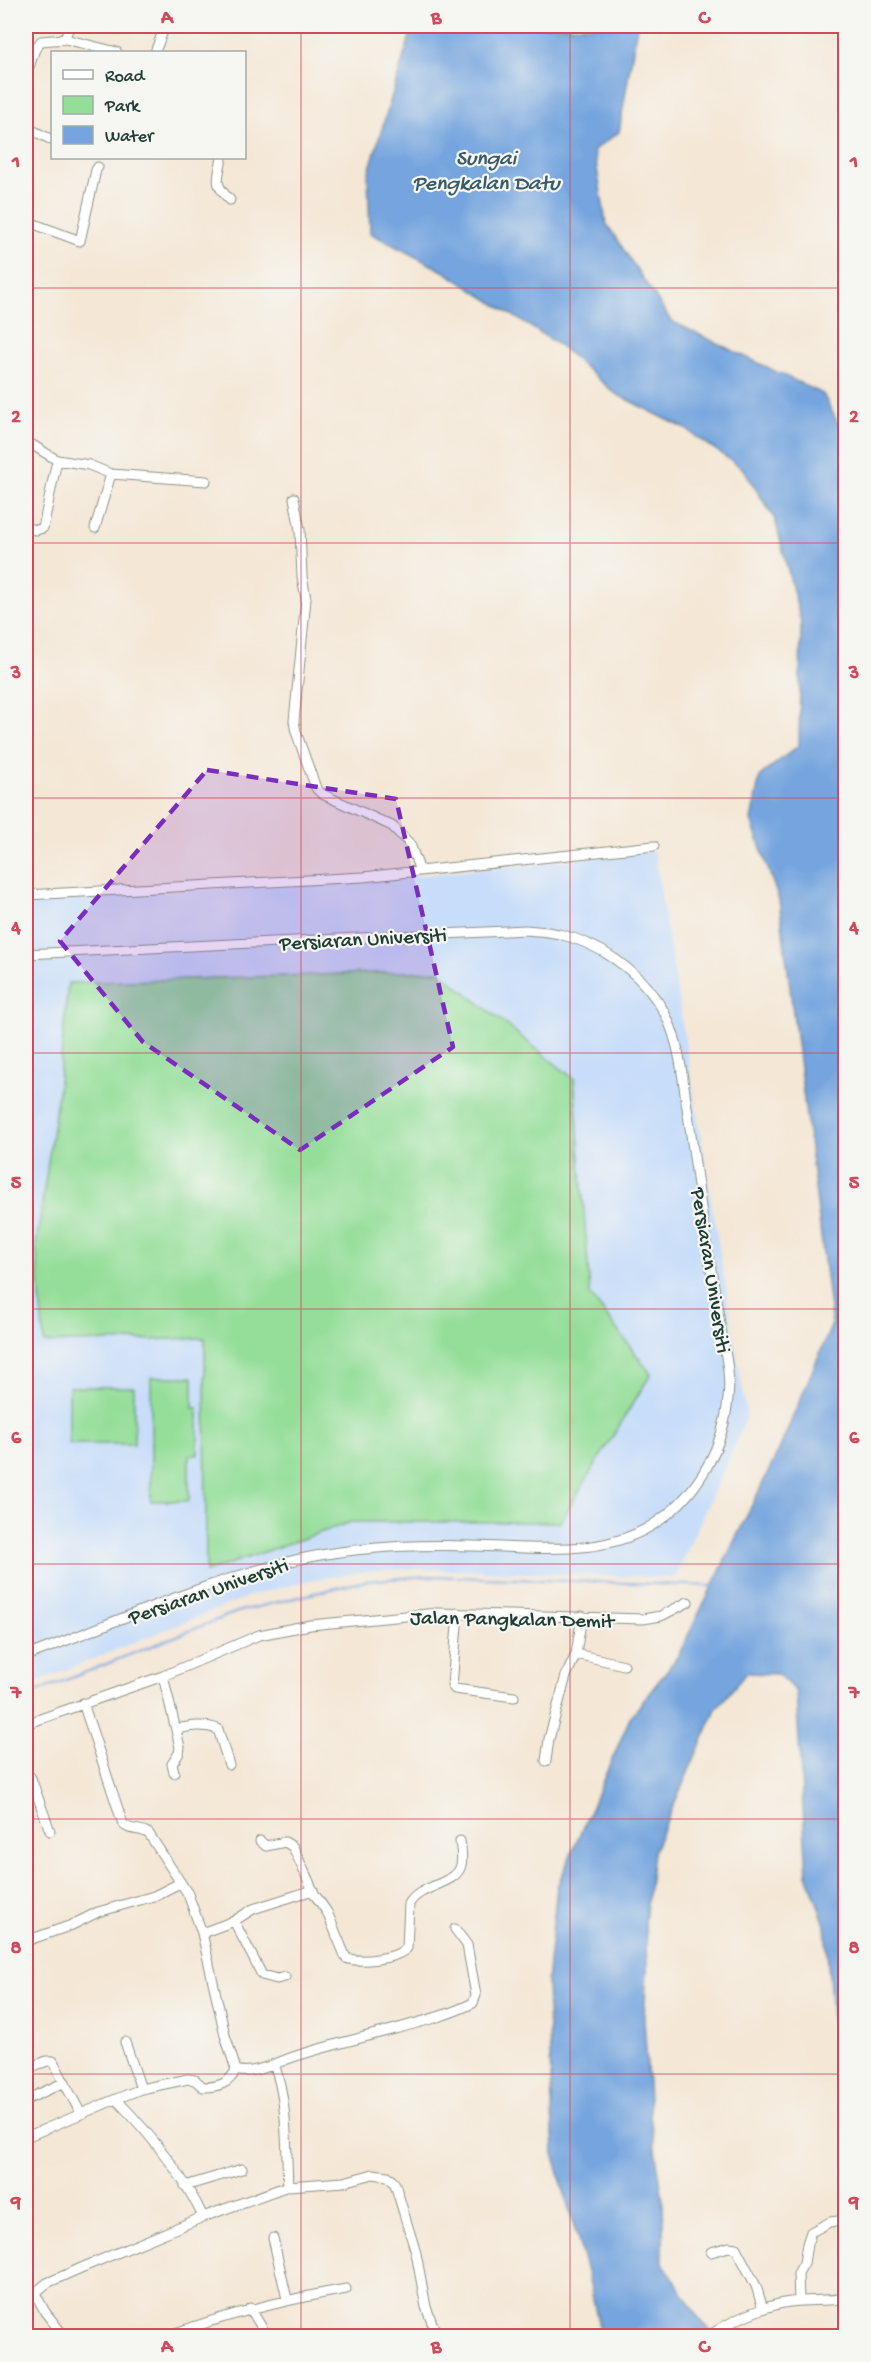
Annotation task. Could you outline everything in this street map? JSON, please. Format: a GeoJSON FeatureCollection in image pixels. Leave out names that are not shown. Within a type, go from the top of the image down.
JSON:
{"type":"FeatureCollection","features":[{"type":"Feature","properties":{"kind":"street"},"geometry":{"type":"LineString","coordinates":[[65,39],[69,26]]}},
{"type":"Feature","properties":{"kind":"street"},"geometry":{"type":"LineString","coordinates":[[155,51],[165,26]]}},
{"type":"Feature","properties":{"kind":"street"},"geometry":{"type":"LineString","coordinates":[[26,76],[35,49],[41,41],[65,39],[113,51]]}},
{"type":"Feature","properties":{"kind":"street"},"geometry":{"type":"LineString","coordinates":[[26,127],[51,140]]}},
{"type":"Feature","properties":{"kind":"street"},"geometry":{"type":"LineString","coordinates":[[222,159],[219,189],[230,201]]}},
{"type":"Feature","properties":{"kind":"street"},"geometry":{"type":"LineString","coordinates":[[26,221],[80,241],[98,167]]}},
{"type":"Feature","properties":{"kind":"street"},"geometry":{"type":"LineString","coordinates":[[26,441],[57,460],[89,465],[111,474],[206,480]]}},
{"type":"Feature","properties":{"kind":"street"},"geometry":{"type":"LineString","coordinates":[[26,528],[36,530],[43,528],[57,460]]}},
{"type":"Feature","properties":{"kind":"street"},"geometry":{"type":"LineString","coordinates":[[95,528],[111,474]]}},
{"type":"Feature","properties":{"kind":"street"},"geometry":{"type":"LineString","coordinates":[[294,498],[300,530],[302,576],[306,599],[295,711],[296,732],[316,788],[322,794],[392,826],[410,844],[420,871]]}},
{"type":"Feature","properties":{"kind":"street"},"geometry":{"type":"LineString","coordinates":[[26,895],[363,877],[654,846]]}},
{"type":"Feature","properties":{"kind":"street","name":"Persiaran Universiti"},"geometry":{"type":"LineString","coordinates":[[26,954],[525,930],[557,933],[583,941],[615,958],[659,1002],[673,1031],[681,1064],[705,1232],[727,1363],[729,1396],[723,1427],[714,1453],[698,1481],[659,1521],[633,1535],[601,1546],[568,1548],[422,1545],[367,1548],[286,1562],[220,1582],[26,1656]]}},
{"type":"Feature","properties":{"kind":"street","name":"Jalan Pangkalan Demit"},"geometry":{"type":"LineString","coordinates":[[26,1725],[164,1676],[259,1635],[310,1625],[370,1618],[458,1613],[643,1619],[661,1616],[688,1602]]}},
{"type":"Feature","properties":{"kind":"street"},"geometry":{"type":"LineString","coordinates":[[458,1613],[452,1686],[455,1689],[514,1696]]}},
{"type":"Feature","properties":{"kind":"street"},"geometry":{"type":"LineString","coordinates":[[546,1761],[549,1739],[568,1669],[576,1654],[582,1616]]}},
{"type":"Feature","properties":{"kind":"street"},"geometry":{"type":"LineString","coordinates":[[576,1654],[624,1665]]}},
{"type":"Feature","properties":{"kind":"street"},"geometry":{"type":"LineString","coordinates":[[164,1676],[180,1750],[172,1764],[174,1773]]}},
{"type":"Feature","properties":{"kind":"street"},"geometry":{"type":"LineString","coordinates":[[83,1703],[123,1824],[128,1829],[140,1829],[149,1834],[188,1894],[202,1934],[228,2046],[236,2070]]}},
{"type":"Feature","properties":{"kind":"street"},"geometry":{"type":"LineString","coordinates":[[177,1729],[192,1725],[208,1725],[218,1729],[229,1766]]}},
{"type":"Feature","properties":{"kind":"street"},"geometry":{"type":"LineString","coordinates":[[26,1772],[31,1778],[50,1831]]}},
{"type":"Feature","properties":{"kind":"street"},"geometry":{"type":"LineString","coordinates":[[260,1841],[266,1846],[289,1843],[327,1912],[346,1958],[359,1961],[399,1955],[407,1948],[410,1904],[413,1897],[453,1877],[459,1871],[462,1857],[460,1841]]}},
{"type":"Feature","properties":{"kind":"street"},"geometry":{"type":"LineString","coordinates":[[26,1941],[72,1925],[98,1912],[154,1896],[180,1883]]}},
{"type":"Feature","properties":{"kind":"street"},"geometry":{"type":"LineString","coordinates":[[202,1934],[253,1909],[313,1890]]}},
{"type":"Feature","properties":{"kind":"street"},"geometry":{"type":"LineString","coordinates":[[234,1920],[262,1975],[277,1979],[285,1977]]}},
{"type":"Feature","properties":{"kind":"street"},"geometry":{"type":"LineString","coordinates":[[236,2070],[250,2070],[274,2064],[315,2050],[441,2016],[473,2003],[476,1995],[467,1945],[454,1929]]}},
{"type":"Feature","properties":{"kind":"street"},"geometry":{"type":"LineString","coordinates":[[125,2042],[141,2089]]}},
{"type":"Feature","properties":{"kind":"street"},"geometry":{"type":"LineString","coordinates":[[26,2069],[46,2061],[53,2061],[81,2114]]}},
{"type":"Feature","properties":{"kind":"street"},"geometry":{"type":"LineString","coordinates":[[274,2064],[284,2114],[288,2186]]}},
{"type":"Feature","properties":{"kind":"street"},"geometry":{"type":"LineString","coordinates":[[26,2137],[141,2089],[188,2079],[195,2080],[203,2087],[213,2087],[226,2084],[236,2070]]}},
{"type":"Feature","properties":{"kind":"street"},"geometry":{"type":"LineString","coordinates":[[26,2100],[65,2082]]}},
{"type":"Feature","properties":{"kind":"street"},"geometry":{"type":"LineString","coordinates":[[116,2099],[149,2136],[197,2202],[203,2217]]}},
{"type":"Feature","properties":{"kind":"street"},"geometry":{"type":"LineString","coordinates":[[185,2186],[242,2169]]}},
{"type":"Feature","properties":{"kind":"street"},"geometry":{"type":"LineString","coordinates":[[64,2337],[30,2294],[47,2283],[203,2217],[288,2186],[344,2182],[373,2174],[388,2176],[395,2184],[416,2253],[426,2307],[437,2337]]}},
{"type":"Feature","properties":{"kind":"street"},"geometry":{"type":"LineString","coordinates":[[799,2301],[798,2273],[804,2263],[807,2244],[812,2232],[830,2222],[846,2220]]}},
{"type":"Feature","properties":{"kind":"street"},"geometry":{"type":"LineString","coordinates":[[273,2238],[286,2299]]}},
{"type":"Feature","properties":{"kind":"street"},"geometry":{"type":"LineString","coordinates":[[711,2252],[729,2247],[736,2248],[756,2286],[763,2310]]}},
{"type":"Feature","properties":{"kind":"street"},"geometry":{"type":"LineString","coordinates":[[166,2337],[250,2308],[286,2299],[346,2289]]}},
{"type":"Feature","properties":{"kind":"street"},"geometry":{"type":"LineString","coordinates":[[709,2337],[719,2329],[763,2310],[789,2302],[831,2302],[846,2298]]}},
{"type":"Feature","properties":{"kind":"street"},"geometry":{"type":"LineString","coordinates":[[250,2308],[267,2337]]}},
{"type":"Feature","properties":{"kind":"highlighted area"},"geometry":{"type":"Polygon","coordinates":[[[207,770],[396,799],[453,1047],[300,1150],[143,1042],[60,941],[207,770]]]}},
{"type":"Feature","properties":{"kind":"shaded area"},"geometry":{"type":"Polygon","coordinates":[[[654,851],[747,1417],[675,1578],[424,1569],[374,1570],[316,1579],[252,1595],[26,1686],[26,899],[377,880],[654,851]]]}},
{"type":"Feature","properties":{"kind":"green space"},"geometry":{"type":"Polygon","coordinates":[[[439,971],[574,1079],[590,1294],[651,1374],[560,1522],[351,1522],[206,1572],[205,1338],[44,1343],[36,1247],[58,1092],[68,983],[439,971]]]}},
{"type":"Feature","properties":{"kind":"green space"},"geometry":{"type":"Polygon","coordinates":[[[151,1377],[193,1377],[193,1408],[198,1408],[198,1455],[189,1455],[189,1501],[151,1501],[151,1377]]]}},
{"type":"Feature","properties":{"kind":"green space"},"geometry":{"type":"Polygon","coordinates":[[[69,1387],[134,1387],[134,1444],[69,1444],[69,1387]]]}},
{"type":"Feature","properties":{"kind":"water","name":"Sungai Pengkalan Datu"},"geometry":{"type":"Polygon","coordinates":[[[413,26],[637,26],[619,132],[594,150],[606,223],[671,321],[823,394],[845,437],[845,2104],[838,2089],[825,1925],[807,1874],[796,1692],[778,1674],[746,1673],[716,1709],[653,1852],[645,1922],[647,1969],[644,2018],[650,2116],[663,2200],[663,2263],[698,2317],[715,2336],[601,2336],[588,2275],[554,2156],[547,1982],[557,1887],[630,1718],[678,1656],[779,1450],[832,1324],[779,900],[751,820],[760,776],[799,745],[801,622],[775,519],[743,469],[684,428],[616,394],[559,345],[445,272],[370,233],[368,175],[413,26]]]}},
{"type":"Feature","properties":{"kind":"waterway"},"geometry":{"type":"LineString","coordinates":[[26,1696],[237,1612],[365,1581],[428,1576],[714,1586]]}}]}
